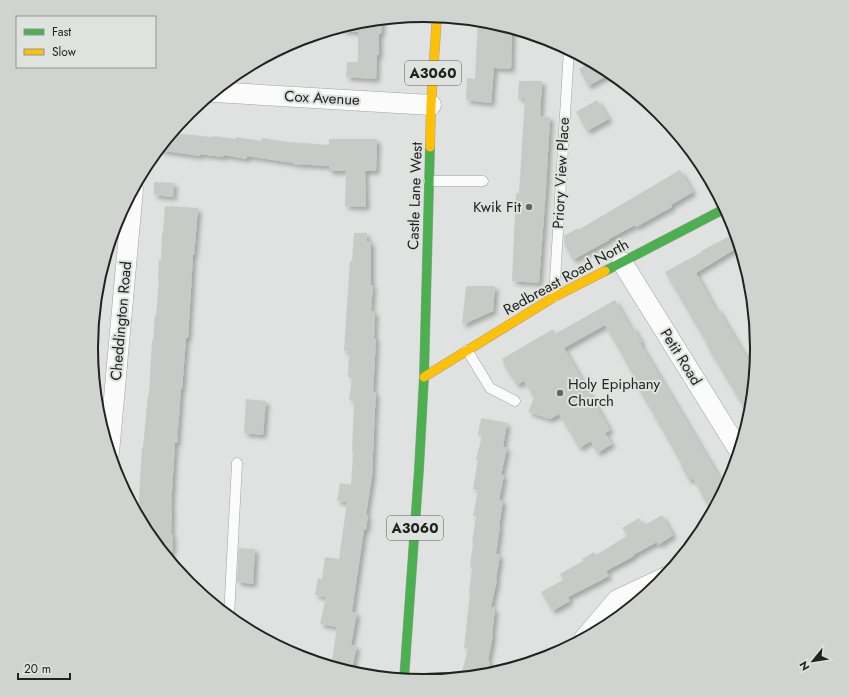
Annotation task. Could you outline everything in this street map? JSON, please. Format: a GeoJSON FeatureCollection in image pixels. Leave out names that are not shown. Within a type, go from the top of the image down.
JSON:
{"type":"FeatureCollection","features":[{"type":"Feature","properties":{"kind":"main road","name":"Castle Lane West"},"geometry":{"type":"LineString","coordinates":[[404,674],[424,377],[431,104],[437,23]]}},
{"type":"Feature","properties":{"kind":"main road","name":"Redbreast Road North"},"geometry":{"type":"LineString","coordinates":[[424,377],[554,297],[720,211]]}},
{"type":"Feature","properties":{"kind":"main road","name":"Castle Lane West"},"geometry":{"type":"LineString","coordinates":[[406,520],[424,377]]}},
{"type":"Feature","properties":{"kind":"street","name":"Cox Avenue"},"geometry":{"type":"LineString","coordinates":[[222,92],[431,104]]}},
{"type":"Feature","properties":{"kind":"street","name":"Cheddington Road"},"geometry":{"type":"LineString","coordinates":[[110,438],[133,203]]}},
{"type":"Feature","properties":{"kind":"street","name":"Petit Road"},"geometry":{"type":"LineString","coordinates":[[622,262],[736,446]]}},
{"type":"Feature","properties":{"kind":"street"},"geometry":{"type":"LineString","coordinates":[[596,626],[618,600],[649,585]]}},
{"type":"Feature","properties":{"kind":"lane","name":"Priory View Place"},"geometry":{"type":"LineString","coordinates":[[554,297],[569,56]]}},
{"type":"Feature","properties":{"kind":"lane"},"geometry":{"type":"LineString","coordinates":[[429,181],[483,181]]}},
{"type":"Feature","properties":{"kind":"lane"},"geometry":{"type":"LineString","coordinates":[[467,350],[490,388],[515,401]]}},
{"type":"Feature","properties":{"kind":"lane"},"geometry":{"type":"LineString","coordinates":[[229,610],[237,463]]}},
{"type":"Feature","properties":{"kind":"building"},"geometry":{"type":"Polygon","coordinates":[[[382,25],[381,34],[379,34],[379,55],[377,55],[376,79],[346,77],[347,62],[358,62],[358,32],[349,31],[382,25]]]}},
{"type":"Feature","properties":{"kind":"building"},"geometry":{"type":"Polygon","coordinates":[[[478,27],[512,34],[511,69],[494,68],[491,103],[466,100],[467,78],[475,79],[478,27]]]}},
{"type":"Feature","properties":{"kind":"building"},"geometry":{"type":"Polygon","coordinates":[[[585,65],[605,77],[588,86],[579,69],[585,65]]]}},
{"type":"Feature","properties":{"kind":"building"},"geometry":{"type":"Polygon","coordinates":[[[519,81],[542,81],[540,116],[550,117],[539,283],[512,281],[516,193],[519,194],[525,99],[518,99],[519,81]]]}},
{"type":"Feature","properties":{"kind":"building"},"geometry":{"type":"Polygon","coordinates":[[[597,100],[609,119],[587,131],[576,112],[597,100]]]}},
{"type":"Feature","properties":{"kind":"building"},"geometry":{"type":"Polygon","coordinates":[[[178,134],[236,139],[236,137],[261,141],[262,138],[288,142],[329,145],[329,139],[377,139],[376,171],[365,171],[366,207],[345,206],[346,171],[329,171],[329,166],[293,164],[247,156],[247,159],[224,155],[223,157],[200,154],[200,156],[164,151],[178,134]]]}},
{"type":"Feature","properties":{"kind":"building"},"geometry":{"type":"Polygon","coordinates":[[[680,170],[693,192],[671,205],[672,207],[636,227],[635,225],[573,260],[564,243],[564,236],[578,228],[578,230],[680,170]]]}},
{"type":"Feature","properties":{"kind":"building"},"geometry":{"type":"Polygon","coordinates":[[[154,182],[174,183],[173,197],[154,195],[154,182]]]}},
{"type":"Feature","properties":{"kind":"building"},"geometry":{"type":"Polygon","coordinates":[[[165,206],[198,208],[193,255],[188,338],[186,338],[177,443],[175,443],[171,507],[171,534],[173,534],[172,553],[170,553],[153,530],[139,506],[142,448],[149,395],[152,341],[159,280],[159,260],[161,260],[165,206]]]}},
{"type":"Feature","properties":{"kind":"building"},"geometry":{"type":"Polygon","coordinates":[[[354,233],[367,233],[367,241],[371,241],[371,285],[373,285],[371,311],[375,312],[374,338],[376,338],[373,392],[376,392],[372,476],[366,515],[368,515],[366,530],[364,530],[352,612],[357,613],[351,645],[357,646],[352,667],[332,662],[337,627],[320,624],[326,597],[315,595],[318,578],[322,579],[325,557],[339,559],[347,502],[337,501],[340,483],[351,485],[354,401],[349,400],[352,378],[348,377],[349,352],[344,351],[350,261],[352,261],[354,233]]]}},
{"type":"Feature","properties":{"kind":"building"},"geometry":{"type":"Polygon","coordinates":[[[731,236],[735,249],[696,273],[716,310],[718,309],[750,364],[745,410],[665,272],[702,252],[701,251],[731,236]]]}},
{"type":"Feature","properties":{"kind":"building"},"geometry":{"type":"Polygon","coordinates":[[[466,286],[495,286],[493,311],[462,325],[466,286]]]}},
{"type":"Feature","properties":{"kind":"building"},"geometry":{"type":"Polygon","coordinates":[[[615,300],[631,328],[633,327],[642,343],[640,343],[722,482],[709,508],[693,478],[689,481],[681,466],[682,465],[634,381],[636,380],[605,325],[564,348],[610,430],[605,433],[612,444],[597,453],[591,441],[579,448],[559,414],[550,419],[528,412],[534,398],[524,381],[517,385],[504,366],[502,359],[553,329],[555,334],[615,300]]]}},
{"type":"Feature","properties":{"kind":"building"},"geometry":{"type":"Polygon","coordinates":[[[246,399],[266,401],[263,435],[244,433],[246,399]]]}},
{"type":"Feature","properties":{"kind":"building"},"geometry":{"type":"Polygon","coordinates":[[[481,418],[507,423],[503,447],[507,448],[501,475],[504,475],[499,500],[503,500],[496,554],[500,555],[497,580],[491,607],[495,608],[493,635],[488,661],[490,662],[489,669],[464,672],[462,672],[468,649],[464,648],[472,568],[470,567],[472,543],[476,516],[473,516],[478,490],[473,489],[478,460],[476,460],[482,436],[478,435],[481,418]]]}},
{"type":"Feature","properties":{"kind":"building"},"geometry":{"type":"Polygon","coordinates":[[[662,515],[673,535],[658,545],[657,542],[606,571],[609,576],[568,597],[570,601],[552,611],[541,592],[563,580],[560,574],[583,561],[582,559],[594,552],[596,555],[627,536],[622,528],[639,518],[643,526],[662,515]]]}},
{"type":"Feature","properties":{"kind":"building"},"geometry":{"type":"Polygon","coordinates":[[[239,548],[255,549],[253,584],[237,582],[239,548]]]}},
{"type":"Feature","properties":{"kind":"traffic: fast"},"geometry":{"type":"LineString","coordinates":[[404,674],[424,377],[430,147]]}},
{"type":"Feature","properties":{"kind":"traffic: fast"},"geometry":{"type":"LineString","coordinates":[[605,271],[720,211]]}},
{"type":"Feature","properties":{"kind":"traffic: slow"},"geometry":{"type":"LineString","coordinates":[[430,147],[431,105],[437,23]]}},
{"type":"Feature","properties":{"kind":"traffic: slow"},"geometry":{"type":"LineString","coordinates":[[424,377],[554,297],[605,271]]}},
{"type":"Feature","properties":{"kind":"place","name":"Kwik Fit"},"geometry":{"type":"Point","coordinates":[529,207]}},
{"type":"Feature","properties":{"kind":"place","name":"Holy Epiphany Church"},"geometry":{"type":"Point","coordinates":[560,393]}}]}
